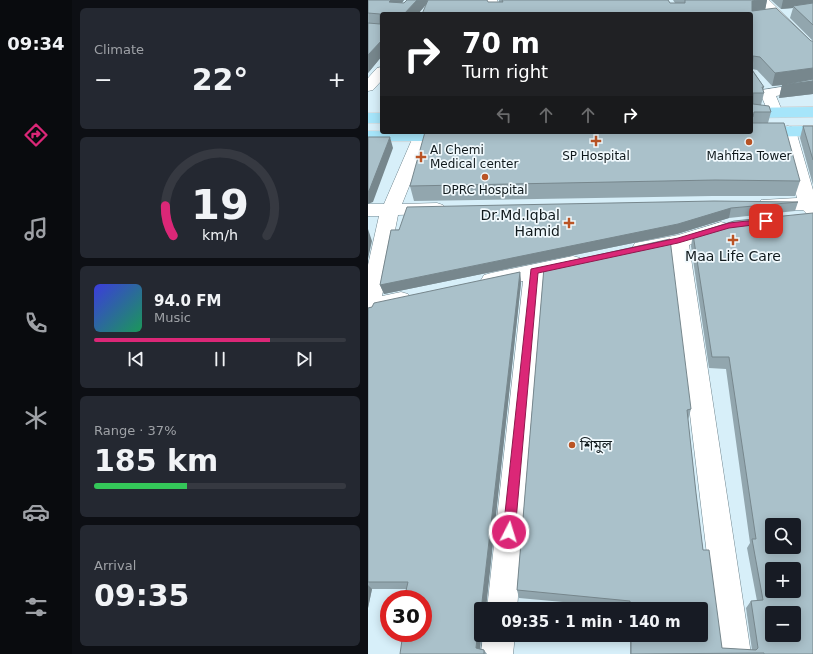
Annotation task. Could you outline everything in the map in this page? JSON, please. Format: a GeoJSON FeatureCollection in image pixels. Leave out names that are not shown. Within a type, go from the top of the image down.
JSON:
{"type":"FeatureCollection","features":[{"type":"Feature","properties":{"kind":"main road"},"geometry":{"type":"LineString","coordinates":[[753,113],[813,112]]}},
{"type":"Feature","properties":{"kind":"main road"},"geometry":{"type":"LineString","coordinates":[[368,118],[380,118]]}},
{"type":"Feature","properties":{"kind":"main road"},"geometry":{"type":"LineString","coordinates":[[753,132],[813,131]]}},
{"type":"Feature","properties":{"kind":"main road"},"geometry":{"type":"LineString","coordinates":[[368,136],[468,136]]}},
{"type":"Feature","properties":{"kind":"street"},"geometry":{"type":"LineString","coordinates":[[491,0],[496,12]]}},
{"type":"Feature","properties":{"kind":"street"},"geometry":{"type":"LineString","coordinates":[[762,0],[813,50]]}},
{"type":"Feature","properties":{"kind":"street"},"geometry":{"type":"LineString","coordinates":[[764,16],[792,13]]}},
{"type":"Feature","properties":{"kind":"street"},"geometry":{"type":"LineString","coordinates":[[774,113],[763,88],[813,86]]}},
{"type":"Feature","properties":{"kind":"street"},"geometry":{"type":"LineString","coordinates":[[788,131],[811,210]]}},
{"type":"Feature","properties":{"kind":"street"},"geometry":{"type":"LineString","coordinates":[[421,137],[390,210],[368,308],[422,295]]}},
{"type":"Feature","properties":{"kind":"street"},"geometry":{"type":"LineString","coordinates":[[749,204],[811,210]]}},
{"type":"Feature","properties":{"kind":"street"},"geometry":{"type":"LineString","coordinates":[[368,210],[453,209]]}},
{"type":"Feature","properties":{"kind":"street"},"geometry":{"type":"LineString","coordinates":[[764,222],[811,210]]}},
{"type":"Feature","properties":{"kind":"street"},"geometry":{"type":"LineString","coordinates":[[625,252],[678,241],[736,224]]}},
{"type":"Feature","properties":{"kind":"street"},"geometry":{"type":"LineString","coordinates":[[678,241],[735,654]]}},
{"type":"Feature","properties":{"kind":"street"},"geometry":{"type":"LineString","coordinates":[[474,284],[587,260]]}},
{"type":"Feature","properties":{"kind":"street"},"geometry":{"type":"LineString","coordinates":[[503,602],[534,271]]}},
{"type":"Feature","properties":{"kind":"street"},"geometry":{"type":"LineString","coordinates":[[497,654],[498,642]]}},
{"type":"Feature","properties":{"kind":"building"},"geometry":{"type":"Polygon","coordinates":[[[368,0],[391,0],[389,2],[404,3],[407,0],[417,0],[406,12],[380,12],[380,14],[368,13],[368,0]]]}},
{"type":"Feature","properties":{"kind":"building"},"geometry":{"type":"Polygon","coordinates":[[[428,0],[487,0],[488,2],[503,2],[502,0],[668,0],[670,3],[685,3],[685,0],[757,0],[752,1],[752,11],[776,8],[811,41],[813,41],[813,68],[775,73],[760,57],[753,56],[753,12],[423,12],[428,0]]]}},
{"type":"Feature","properties":{"kind":"building"},"geometry":{"type":"Polygon","coordinates":[[[813,3],[813,25],[793,6],[813,3]]]}},
{"type":"Feature","properties":{"kind":"building"},"geometry":{"type":"Polygon","coordinates":[[[368,23],[380,24],[380,42],[368,55],[368,23]]]}},
{"type":"Feature","properties":{"kind":"building"},"geometry":{"type":"Polygon","coordinates":[[[753,71],[764,87],[762,87],[764,93],[753,93],[753,71]]]}},
{"type":"Feature","properties":{"kind":"building"},"geometry":{"type":"Polygon","coordinates":[[[813,79],[813,81],[782,85],[813,79]]]}},
{"type":"Feature","properties":{"kind":"building"},"geometry":{"type":"Polygon","coordinates":[[[753,104],[769,106],[771,112],[754,112],[753,117],[753,104]]]}},
{"type":"Feature","properties":{"kind":"building"},"geometry":{"type":"Polygon","coordinates":[[[753,123],[784,123],[800,181],[715,180],[410,186],[424,134],[753,134],[753,123]]]}},
{"type":"Feature","properties":{"kind":"building"},"geometry":{"type":"Polygon","coordinates":[[[803,126],[813,126],[813,160],[803,126]]]}},
{"type":"Feature","properties":{"kind":"building"},"geometry":{"type":"Polygon","coordinates":[[[368,137],[390,137],[369,191],[368,191],[368,137]]]}},
{"type":"Feature","properties":{"kind":"building"},"geometry":{"type":"Polygon","coordinates":[[[714,201],[798,202],[731,208],[678,224],[380,285],[391,230],[399,230],[407,207],[714,201]]]}},
{"type":"Feature","properties":{"kind":"building"},"geometry":{"type":"Polygon","coordinates":[[[813,213],[813,654],[631,654],[631,642],[708,642],[708,602],[630,602],[517,590],[544,267],[670,239],[691,409],[687,410],[703,550],[709,550],[722,648],[756,650],[758,648],[751,601],[763,600],[752,539],[756,539],[729,357],[712,357],[693,234],[734,221],[813,213]]]}},
{"type":"Feature","properties":{"kind":"building"},"geometry":{"type":"Polygon","coordinates":[[[520,272],[482,602],[474,602],[474,642],[477,642],[476,648],[484,650],[484,654],[400,654],[402,642],[432,642],[432,590],[406,590],[408,582],[368,582],[368,308],[372,307],[374,303],[520,272]]]}},
{"type":"Feature","properties":{"kind":"place","name":"SP Hospital"},"geometry":{"type":"Point","coordinates":[596,141]}},
{"type":"Feature","properties":{"kind":"place","name":"Mahfiza Tower"},"geometry":{"type":"Point","coordinates":[749,142]}},
{"type":"Feature","properties":{"kind":"place","name":"Al Chemi Medical center"},"geometry":{"type":"Point","coordinates":[421,157]}},
{"type":"Feature","properties":{"kind":"place","name":"DPRC Hospital"},"geometry":{"type":"Point","coordinates":[485,177]}},
{"type":"Feature","properties":{"kind":"place","name":"Dr.Md.Iqbal Hamid"},"geometry":{"type":"Point","coordinates":[569,223]}},
{"type":"Feature","properties":{"kind":"place","name":"Maa Life Care"},"geometry":{"type":"Point","coordinates":[733,240]}},
{"type":"Feature","properties":{"kind":"place","name":"শিমুল"},"geometry":{"type":"Point","coordinates":[572,445]}},
{"type":"Feature","properties":{"kind":"route"},"geometry":{"type":"LineString","coordinates":[[509,532],[534,271],[678,241],[729,225],[766,221]]}}]}
